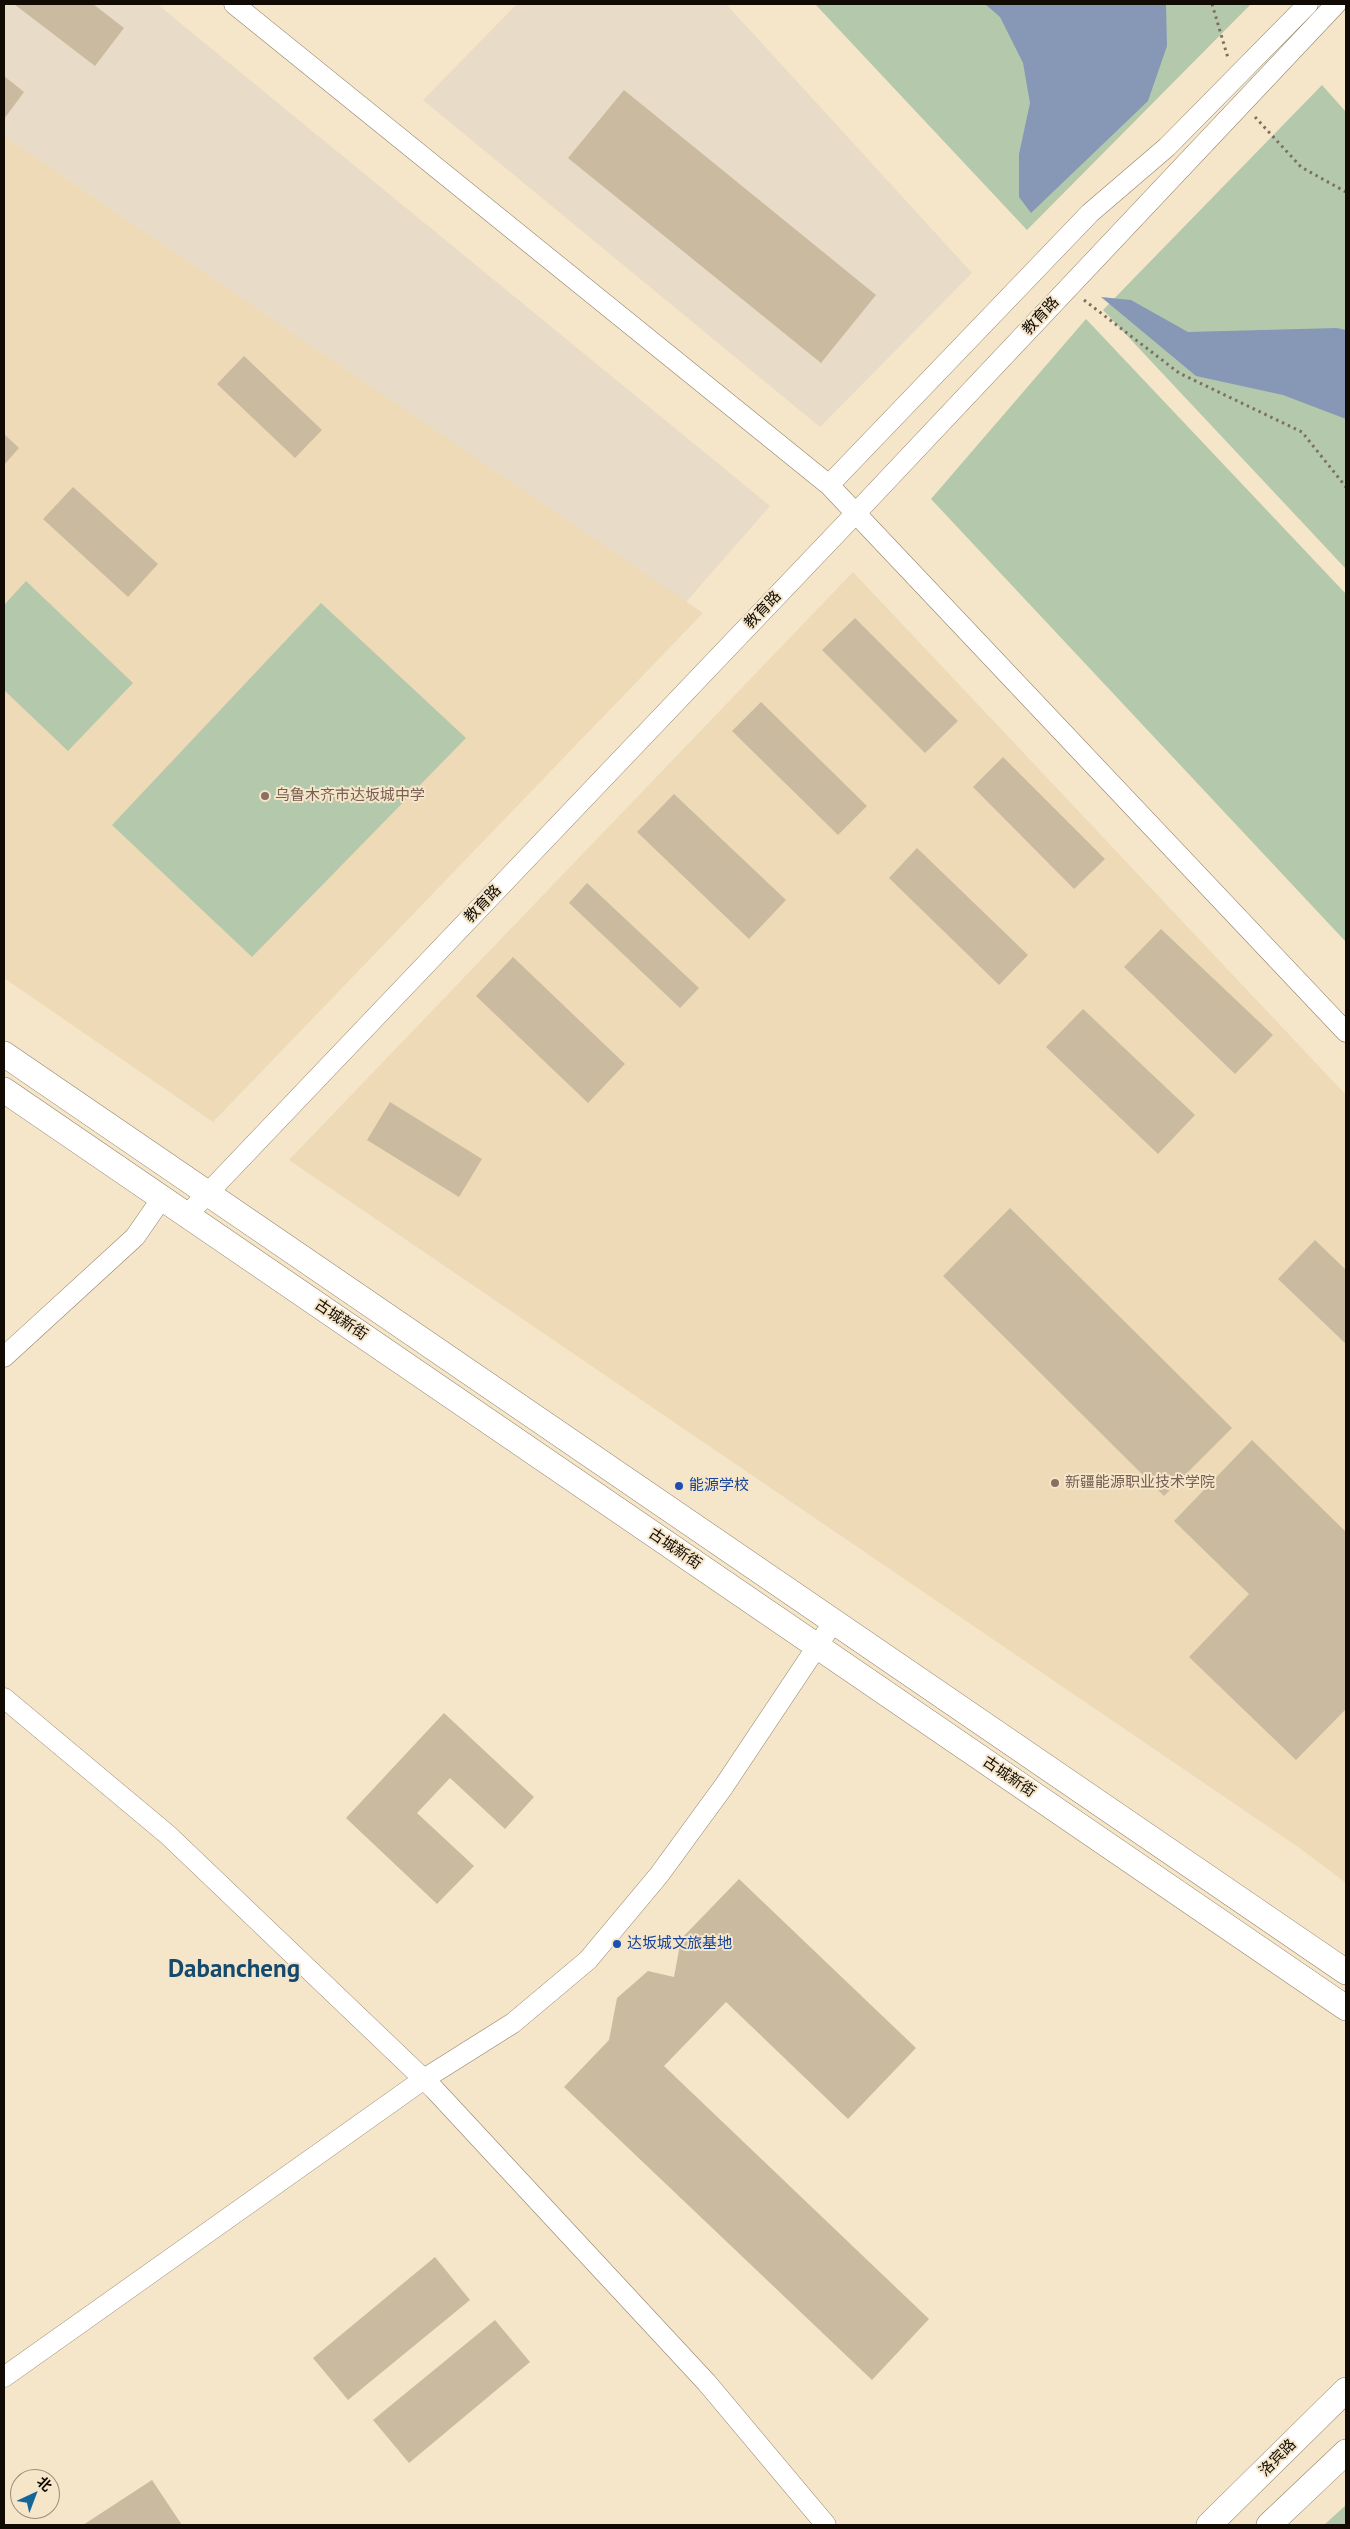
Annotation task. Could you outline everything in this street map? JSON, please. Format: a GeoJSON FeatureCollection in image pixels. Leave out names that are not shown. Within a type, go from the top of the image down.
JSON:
{"type":"FeatureCollection","features":[{"type":"Feature","properties":{"kind":"main road","name":"古城新街"},"geometry":{"type":"LineString","coordinates":[[4,1054],[1346,1972]]}},
{"type":"Feature","properties":{"kind":"main road","name":"古城新街"},"geometry":{"type":"LineString","coordinates":[[4,1090],[1346,2008]]}},
{"type":"Feature","properties":{"kind":"main road","name":"洛宾路"},"geometry":{"type":"LineString","coordinates":[[1209,2525],[1346,2390]]}},
{"type":"Feature","properties":{"kind":"main road"},"geometry":{"type":"LineString","coordinates":[[1269,2525],[1346,2452]]}},
{"type":"Feature","properties":{"kind":"street"},"geometry":{"type":"LineString","coordinates":[[234,4],[829,485],[1346,1032]]}},
{"type":"Feature","properties":{"kind":"street"},"geometry":{"type":"LineString","coordinates":[[829,485],[1090,213],[1167,147],[1308,4]]}},
{"type":"Feature","properties":{"kind":"street","name":"教育路"},"geometry":{"type":"LineString","coordinates":[[186,1215],[856,513],[1336,4]]}},
{"type":"Feature","properties":{"kind":"street"},"geometry":{"type":"LineString","coordinates":[[4,1357],[134,1237],[162,1198]]}},
{"type":"Feature","properties":{"kind":"street"},"geometry":{"type":"LineString","coordinates":[[4,2377],[424,2079],[513,2023],[588,1960],[670,1860],[724,1786],[834,1621]]}},
{"type":"Feature","properties":{"kind":"street"},"geometry":{"type":"LineString","coordinates":[[4,1698],[168,1835],[424,2079],[707,2383],[826,2525]]}},
{"type":"Feature","properties":{"kind":"path"},"geometry":{"type":"LineString","coordinates":[[1067,288],[1180,373],[1302,432],[1346,487]]}},
{"type":"Feature","properties":{"kind":"shaded area"},"geometry":{"type":"Polygon","coordinates":[[[4,4],[157,4],[770,506],[686,602],[4,136],[4,4]]]}},
{"type":"Feature","properties":{"kind":"shaded area"},"geometry":{"type":"Polygon","coordinates":[[[517,4],[726,4],[972,273],[820,427],[423,100],[517,4]]]}},
{"type":"Feature","properties":{"kind":"shaded area","name":"乌鲁木齐市达坂城中学"},"geometry":{"type":"Polygon","coordinates":[[[4,136],[703,613],[213,1122],[4,978],[4,136]]]}},
{"type":"Feature","properties":{"kind":"shaded area","name":"新疆能源职业技术学院"},"geometry":{"type":"Polygon","coordinates":[[[853,572],[1346,1095],[1346,1883],[1301,1849],[289,1160],[853,572]]]}},
{"type":"Feature","properties":{"kind":"green space"},"geometry":{"type":"Polygon","coordinates":[[[815,4],[1251,4],[1027,230],[815,4]]]}},
{"type":"Feature","properties":{"kind":"green space"},"geometry":{"type":"Polygon","coordinates":[[[1322,85],[1346,112],[1346,569],[1103,310],[1322,85]]]}},
{"type":"Feature","properties":{"kind":"green space"},"geometry":{"type":"Polygon","coordinates":[[[1086,319],[1346,594],[1346,942],[931,499],[1086,319]]]}},
{"type":"Feature","properties":{"kind":"green space"},"geometry":{"type":"Polygon","coordinates":[[[26,581],[133,683],[68,751],[4,690],[4,605],[26,581]]]}},
{"type":"Feature","properties":{"kind":"green space"},"geometry":{"type":"Polygon","coordinates":[[[321,603],[466,738],[252,957],[112,825],[321,603]]]}},
{"type":"Feature","properties":{"kind":"green space"},"geometry":{"type":"Polygon","coordinates":[[[1346,2505],[1346,2525],[1324,2525],[1346,2505]]]}},
{"type":"Feature","properties":{"kind":"water"},"geometry":{"type":"Polygon","coordinates":[[[985,4],[1166,4],[1167,46],[1148,101],[1031,213],[1019,197],[1019,154],[1030,103],[1023,63],[1000,17],[985,4]]]}},
{"type":"Feature","properties":{"kind":"water"},"geometry":{"type":"Polygon","coordinates":[[[1101,297],[1131,300],[1188,332],[1337,328],[1346,330],[1346,419],[1283,395],[1196,376],[1101,297]]]}},
{"type":"Feature","properties":{"kind":"building"},"geometry":{"type":"Polygon","coordinates":[[[14,4],[93,4],[124,28],[95,66],[14,4]]]}},
{"type":"Feature","properties":{"kind":"building"},"geometry":{"type":"Polygon","coordinates":[[[4,76],[24,92],[4,119],[4,76]]]}},
{"type":"Feature","properties":{"kind":"building"},"geometry":{"type":"Polygon","coordinates":[[[624,90],[876,295],[821,363],[568,158],[624,90]]]}},
{"type":"Feature","properties":{"kind":"building"},"geometry":{"type":"Polygon","coordinates":[[[244,356],[322,430],[295,458],[217,384],[244,356]]]}},
{"type":"Feature","properties":{"kind":"building"},"geometry":{"type":"Polygon","coordinates":[[[4,434],[19,448],[4,465],[4,434]]]}},
{"type":"Feature","properties":{"kind":"building"},"geometry":{"type":"Polygon","coordinates":[[[73,487],[158,564],[128,597],[43,519],[73,487]]]}},
{"type":"Feature","properties":{"kind":"building"},"geometry":{"type":"Polygon","coordinates":[[[855,618],[958,721],[925,753],[822,650],[855,618]]]}},
{"type":"Feature","properties":{"kind":"building"},"geometry":{"type":"Polygon","coordinates":[[[761,702],[867,806],[838,835],[732,731],[761,702]]]}},
{"type":"Feature","properties":{"kind":"building"},"geometry":{"type":"Polygon","coordinates":[[[1003,757],[1105,859],[1074,889],[973,787],[1003,757]]]}},
{"type":"Feature","properties":{"kind":"building"},"geometry":{"type":"Polygon","coordinates":[[[674,794],[786,900],[749,939],[637,832],[674,794]]]}},
{"type":"Feature","properties":{"kind":"building"},"geometry":{"type":"Polygon","coordinates":[[[917,848],[1028,955],[999,985],[889,878],[917,848]]]}},
{"type":"Feature","properties":{"kind":"building"},"geometry":{"type":"Polygon","coordinates":[[[587,883],[699,988],[680,1008],[569,903],[587,883]]]}},
{"type":"Feature","properties":{"kind":"building"},"geometry":{"type":"Polygon","coordinates":[[[1161,929],[1273,1035],[1235,1074],[1124,967],[1161,929]]]}},
{"type":"Feature","properties":{"kind":"building"},"geometry":{"type":"Polygon","coordinates":[[[513,957],[625,1064],[588,1103],[476,996],[513,957]]]}},
{"type":"Feature","properties":{"kind":"building"},"geometry":{"type":"Polygon","coordinates":[[[1083,1009],[1195,1115],[1158,1154],[1046,1047],[1083,1009]]]}},
{"type":"Feature","properties":{"kind":"building"},"geometry":{"type":"Polygon","coordinates":[[[390,1102],[482,1159],[459,1197],[367,1140],[390,1102]]]}},
{"type":"Feature","properties":{"kind":"building"},"geometry":{"type":"Polygon","coordinates":[[[1010,1208],[1232,1428],[1164,1496],[943,1276],[1010,1208]]]}},
{"type":"Feature","properties":{"kind":"building"},"geometry":{"type":"Polygon","coordinates":[[[1315,1240],[1346,1270],[1346,1344],[1278,1279],[1315,1240]]]}},
{"type":"Feature","properties":{"kind":"building"},"geometry":{"type":"Polygon","coordinates":[[[1252,1440],[1346,1532],[1346,1709],[1296,1760],[1189,1657],[1249,1594],[1174,1521],[1252,1440]]]}},
{"type":"Feature","properties":{"kind":"building"},"geometry":{"type":"Polygon","coordinates":[[[444,1713],[534,1797],[505,1829],[450,1778],[417,1813],[474,1866],[437,1904],[346,1818],[444,1713]]]}},
{"type":"Feature","properties":{"kind":"building"},"geometry":{"type":"Polygon","coordinates":[[[739,1879],[916,2048],[848,2119],[726,2002],[664,2066],[929,2319],[872,2380],[564,2087],[609,2040],[617,1998],[648,1971],[674,1977],[681,1939],[739,1879]]]}},
{"type":"Feature","properties":{"kind":"building"},"geometry":{"type":"Polygon","coordinates":[[[435,2257],[470,2300],[348,2400],[313,2358],[435,2257]]]}},
{"type":"Feature","properties":{"kind":"building"},"geometry":{"type":"Polygon","coordinates":[[[495,2320],[530,2362],[409,2463],[373,2420],[495,2320]]]}},
{"type":"Feature","properties":{"kind":"building"},"geometry":{"type":"Polygon","coordinates":[[[152,2480],[182,2525],[83,2525],[152,2480]]]}},
{"type":"Feature","properties":{"kind":"place","name":"乌鲁木齐市达坂城中学"},"geometry":{"type":"Point","coordinates":[265,796]}},
{"type":"Feature","properties":{"kind":"place","name":"新疆能源职业技术学院"},"geometry":{"type":"Point","coordinates":[1055,1483]}},
{"type":"Feature","properties":{"kind":"place","name":"能源学校"},"geometry":{"type":"Point","coordinates":[679,1486]}},
{"type":"Feature","properties":{"kind":"place","name":"达坂城文旅基地"},"geometry":{"type":"Point","coordinates":[617,1944]}},
{"type":"Feature","properties":{"kind":"district","name":"Dabancheng"},"geometry":{"type":"Point","coordinates":[234,1970]}}]}
